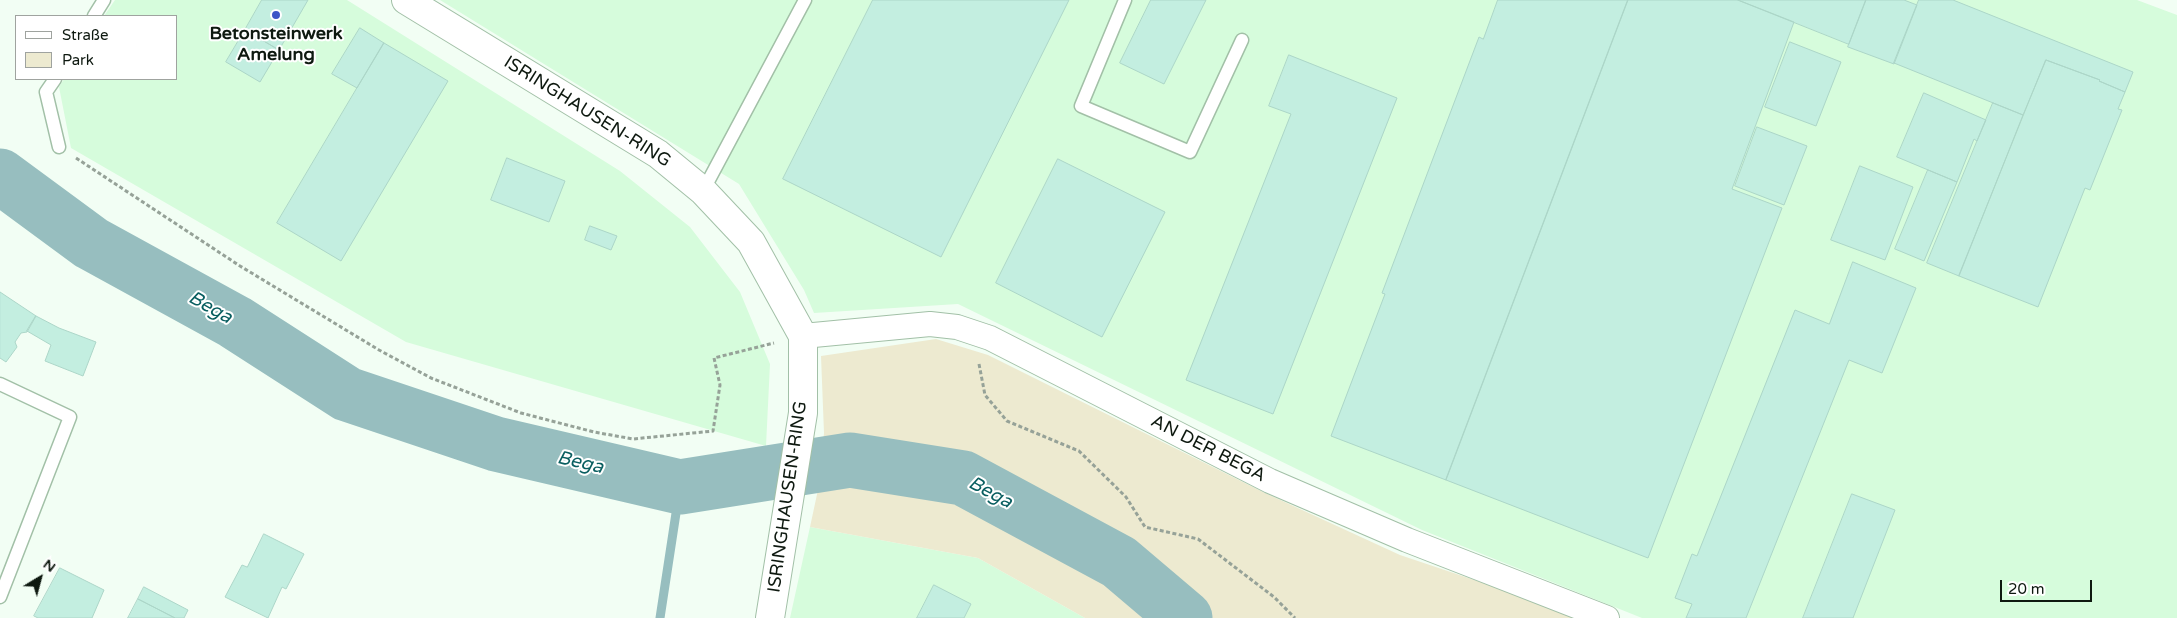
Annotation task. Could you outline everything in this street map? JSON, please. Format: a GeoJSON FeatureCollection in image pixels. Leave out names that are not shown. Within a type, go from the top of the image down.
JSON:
{"type":"FeatureCollection","features":[{"type":"Feature","properties":{"kind":"street","name":"ISRINGHAUSEN-RING"},"geometry":{"type":"LineString","coordinates":[[406,0],[658,154],[703,191],[751,242],[803,336],[803,412],[779,573],[770,618]]}},
{"type":"Feature","properties":{"kind":"street","name":"AN DER BEGA"},"geometry":{"type":"LineString","coordinates":[[803,336],[930,324],[957,327],[990,338],[1270,481],[1406,540],[1607,618]]}},
{"type":"Feature","properties":{"kind":"lane"},"geometry":{"type":"LineString","coordinates":[[95,15],[104,0]]}},
{"type":"Feature","properties":{"kind":"lane"},"geometry":{"type":"LineString","coordinates":[[703,191],[804,0]]}},
{"type":"Feature","properties":{"kind":"lane"},"geometry":{"type":"LineString","coordinates":[[1125,0],[1081,106],[1190,152],[1242,40]]}},
{"type":"Feature","properties":{"kind":"lane"},"geometry":{"type":"LineString","coordinates":[[53,80],[46,92],[59,147]]}},
{"type":"Feature","properties":{"kind":"lane"},"geometry":{"type":"LineString","coordinates":[[0,384],[70,417],[0,597]]}},
{"type":"Feature","properties":{"kind":"path"},"geometry":{"type":"LineString","coordinates":[[59,147],[240,266],[379,350],[431,378],[522,412],[594,432],[633,439],[713,431],[720,385],[714,358],[803,336]]}},
{"type":"Feature","properties":{"kind":"path"},"geometry":{"type":"LineString","coordinates":[[957,327],[980,366],[985,395],[1007,420],[1079,451],[1126,497],[1145,527],[1198,539],[1274,597],[1295,618]]}},
{"type":"Feature","properties":{"kind":"shaded area"},"geometry":{"type":"Polygon","coordinates":[[[115,0],[347,0],[620,171],[690,227],[740,292],[770,364],[766,446],[406,342],[71,148],[59,87],[63,80],[178,80],[178,15],[105,15],[115,0]]]}},
{"type":"Feature","properties":{"kind":"shaded area"},"geometry":{"type":"Polygon","coordinates":[[[440,0],[2137,0],[2177,15],[2177,618],[1642,618],[1422,530],[958,304],[814,313],[804,290],[739,184],[440,0]]]}},
{"type":"Feature","properties":{"kind":"shaded area"},"geometry":{"type":"Polygon","coordinates":[[[810,527],[978,558],[1085,618],[790,618],[810,527]]]}},
{"type":"Feature","properties":{"kind":"green space"},"geometry":{"type":"Polygon","coordinates":[[[936,339],[988,355],[1263,492],[1400,555],[1525,597],[1577,618],[1085,618],[978,558],[810,527],[819,485],[824,433],[821,356],[936,339]]]}},
{"type":"Feature","properties":{"kind":"building","name":"Betonsteinwerk Amelung"},"geometry":{"type":"Polygon","coordinates":[[[262,0],[308,0],[279,50],[245,30],[262,0]]]}},
{"type":"Feature","properties":{"kind":"building"},"geometry":{"type":"Polygon","coordinates":[[[873,0],[1069,0],[941,257],[783,179],[873,0]]]}},
{"type":"Feature","properties":{"kind":"building"},"geometry":{"type":"Polygon","coordinates":[[[1151,0],[1206,0],[1164,84],[1120,63],[1151,0]]]}},
{"type":"Feature","properties":{"kind":"building"},"geometry":{"type":"Polygon","coordinates":[[[1498,0],[1628,0],[1446,480],[1331,436],[1385,294],[1382,293],[1479,37],[1483,39],[1498,0]]]}},
{"type":"Feature","properties":{"kind":"building"},"geometry":{"type":"Polygon","coordinates":[[[1628,0],[1738,0],[1794,22],[1732,189],[1782,208],[1648,558],[1446,480],[1628,0]]]}},
{"type":"Feature","properties":{"kind":"building"},"geometry":{"type":"Polygon","coordinates":[[[1738,0],[1866,0],[1849,44],[1738,0]]]}},
{"type":"Feature","properties":{"kind":"building"},"geometry":{"type":"Polygon","coordinates":[[[1866,0],[1904,0],[1917,5],[1894,64],[1848,47],[1866,0]]]}},
{"type":"Feature","properties":{"kind":"building"},"geometry":{"type":"Polygon","coordinates":[[[1919,0],[1953,0],[2133,72],[2125,92],[2100,80],[2046,60],[2023,115],[1894,63],[1919,0]]]}},
{"type":"Feature","properties":{"kind":"building"},"geometry":{"type":"Polygon","coordinates":[[[360,28],[384,43],[357,88],[332,74],[360,28]]]}},
{"type":"Feature","properties":{"kind":"building"},"geometry":{"type":"Polygon","coordinates":[[[245,30],[279,50],[260,82],[226,62],[245,30]]]}},
{"type":"Feature","properties":{"kind":"building"},"geometry":{"type":"Polygon","coordinates":[[[1790,42],[1841,62],[1816,126],[1765,107],[1790,42]]]}},
{"type":"Feature","properties":{"kind":"building"},"geometry":{"type":"Polygon","coordinates":[[[384,43],[448,81],[341,261],[277,223],[384,43]]]}},
{"type":"Feature","properties":{"kind":"building"},"geometry":{"type":"Polygon","coordinates":[[[1289,55],[1397,98],[1273,414],[1186,380],[1291,114],[1269,106],[1289,55]]]}},
{"type":"Feature","properties":{"kind":"building"},"geometry":{"type":"Polygon","coordinates":[[[2046,60],[2100,80],[2125,92],[2118,109],[2122,110],[2090,190],[2085,188],[2038,307],[1959,276],[2046,60]]]}},
{"type":"Feature","properties":{"kind":"building"},"geometry":{"type":"Polygon","coordinates":[[[1924,93],[1986,120],[1977,141],[1974,139],[1957,182],[1897,157],[1924,93]]]}},
{"type":"Feature","properties":{"kind":"building"},"geometry":{"type":"Polygon","coordinates":[[[1993,103],[2023,115],[1959,276],[1927,263],[1993,103]]]}},
{"type":"Feature","properties":{"kind":"building"},"geometry":{"type":"Polygon","coordinates":[[[1757,127],[1807,146],[1784,205],[1735,186],[1757,127]]]}},
{"type":"Feature","properties":{"kind":"building"},"geometry":{"type":"Polygon","coordinates":[[[507,158],[565,181],[549,222],[491,200],[507,158]]]}},
{"type":"Feature","properties":{"kind":"building"},"geometry":{"type":"Polygon","coordinates":[[[1058,159],[1165,212],[1102,337],[996,283],[1058,159]]]}},
{"type":"Feature","properties":{"kind":"building"},"geometry":{"type":"Polygon","coordinates":[[[1860,166],[1913,187],[1885,260],[1831,240],[1860,166]]]}},
{"type":"Feature","properties":{"kind":"building"},"geometry":{"type":"Polygon","coordinates":[[[1928,170],[1957,182],[1924,261],[1895,249],[1928,170]]]}},
{"type":"Feature","properties":{"kind":"building"},"geometry":{"type":"Polygon","coordinates":[[[590,226],[617,236],[611,250],[585,240],[590,226]]]}},
{"type":"Feature","properties":{"kind":"building"},"geometry":{"type":"Polygon","coordinates":[[[1853,262],[1916,288],[1882,373],[1849,360],[1746,618],[1686,618],[1692,604],[1675,598],[1692,554],[1697,556],[1795,310],[1829,324],[1853,262]]]}},
{"type":"Feature","properties":{"kind":"building"},"geometry":{"type":"Polygon","coordinates":[[[0,292],[36,316],[27,332],[21,333],[15,342],[17,347],[6,362],[0,358],[0,292]]]}},
{"type":"Feature","properties":{"kind":"building"},"geometry":{"type":"Polygon","coordinates":[[[36,316],[59,328],[96,342],[83,376],[45,361],[51,345],[27,331],[36,316]]]}},
{"type":"Feature","properties":{"kind":"building"},"geometry":{"type":"Polygon","coordinates":[[[1852,494],[1895,510],[1853,618],[1803,618],[1852,494]]]}},
{"type":"Feature","properties":{"kind":"building"},"geometry":{"type":"Polygon","coordinates":[[[264,534],[304,554],[286,589],[282,587],[268,618],[225,597],[242,565],[247,567],[264,534]]]}},
{"type":"Feature","properties":{"kind":"building"},"geometry":{"type":"Polygon","coordinates":[[[60,568],[104,590],[92,618],[38,618],[34,616],[60,568]]]}},
{"type":"Feature","properties":{"kind":"building"},"geometry":{"type":"Polygon","coordinates":[[[934,585],[971,604],[964,618],[917,618],[934,585]]]}},
{"type":"Feature","properties":{"kind":"building"},"geometry":{"type":"Polygon","coordinates":[[[144,587],[188,610],[184,618],[175,618],[138,599],[144,587]]]}},
{"type":"Feature","properties":{"kind":"building"},"geometry":{"type":"Polygon","coordinates":[[[138,599],[175,618],[128,618],[138,599]]]}},
{"type":"Feature","properties":{"kind":"waterway","name":"Bega"},"geometry":{"type":"LineString","coordinates":[[0,176],[91,243],[235,322],[347,394],[496,444],[680,487],[850,460],[963,478],[1119,562],[1185,618]]}},
{"type":"Feature","properties":{"kind":"waterway"},"geometry":{"type":"LineString","coordinates":[[660,618],[680,487]]}},
{"type":"Feature","properties":{"kind":"place","name":"Betonsteinwerk Amelung"},"geometry":{"type":"Point","coordinates":[276,15]}}]}
